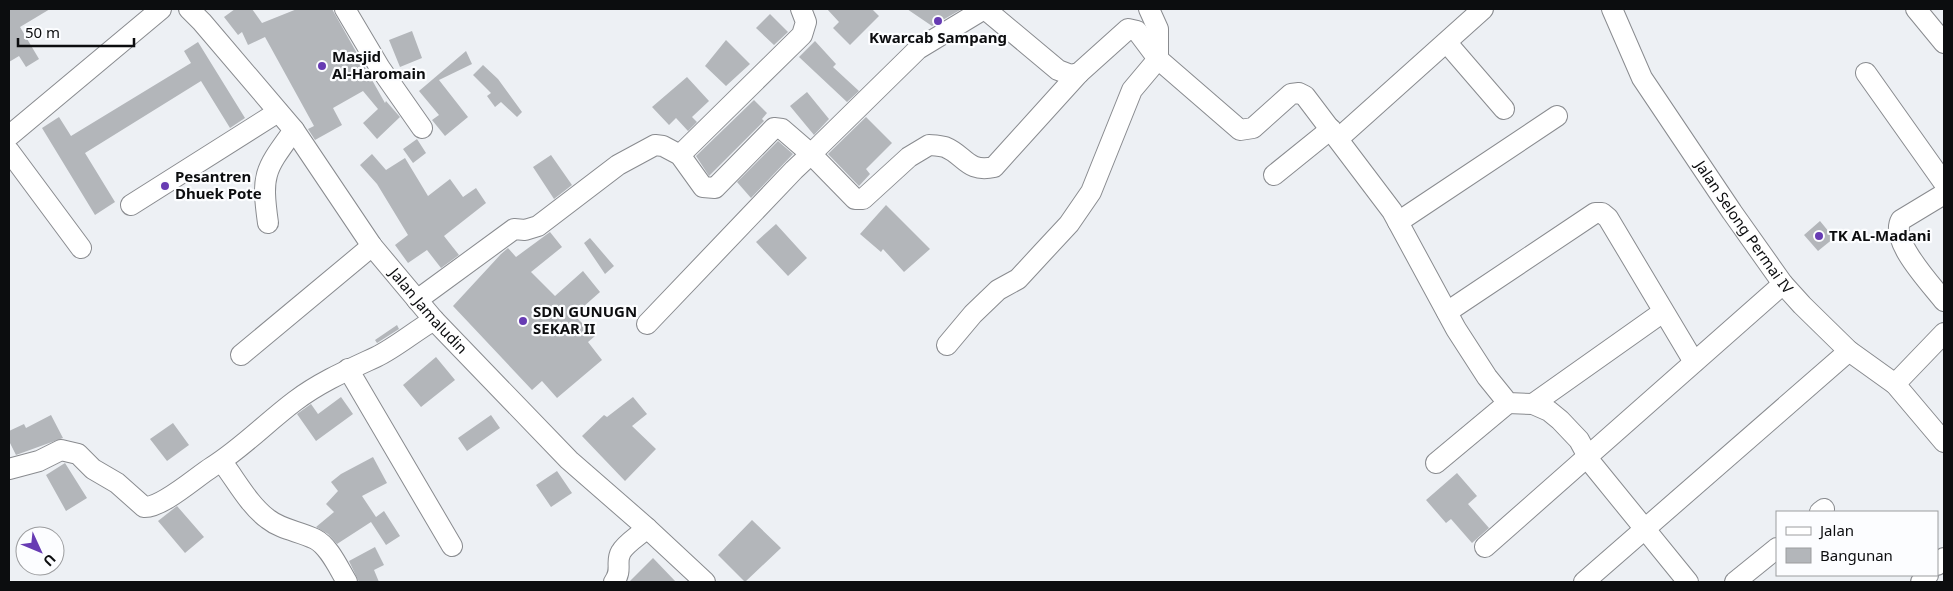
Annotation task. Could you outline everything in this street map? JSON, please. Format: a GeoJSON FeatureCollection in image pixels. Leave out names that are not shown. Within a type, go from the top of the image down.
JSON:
{"type":"FeatureCollection","features":[{"type":"Feature","properties":{"kind":"street"},"geometry":{"type":"LineString","coordinates":[[9,136],[161,9]]}},
{"type":"Feature","properties":{"kind":"street","name":"Jalan Jamaludin"},"geometry":{"type":"LineString","coordinates":[[188,9],[202,22],[294,130],[372,246],[434,320],[569,460],[648,528],[705,582]]}},
{"type":"Feature","properties":{"kind":"street"},"geometry":{"type":"LineString","coordinates":[[345,9],[380,68],[422,128]]}},
{"type":"Feature","properties":{"kind":"street"},"geometry":{"type":"LineString","coordinates":[[680,155],[802,34],[806,22],[801,9]]}},
{"type":"Feature","properties":{"kind":"street"},"geometry":{"type":"LineString","coordinates":[[647,324],[794,170],[918,49],[984,9],[1058,70],[1072,75],[1079,74]]}},
{"type":"Feature","properties":{"kind":"street"},"geometry":{"type":"LineString","coordinates":[[947,345],[973,314],[998,290],[1018,279],[1069,224],[1092,192],[1132,90],[1158,59],[1158,29],[1149,9]]}},
{"type":"Feature","properties":{"kind":"street"},"geometry":{"type":"LineString","coordinates":[[1274,175],[1335,133],[1447,43],[1483,9]]}},
{"type":"Feature","properties":{"kind":"street","name":"Jalan Selong Permai IV"},"geometry":{"type":"LineString","coordinates":[[1612,9],[1647,86],[1783,284],[1849,351],[1895,384],[1944,442]]}},
{"type":"Feature","properties":{"kind":"street"},"geometry":{"type":"LineString","coordinates":[[1916,9],[1944,43]]}},
{"type":"Feature","properties":{"kind":"street"},"geometry":{"type":"LineString","coordinates":[[417,300],[514,229],[525,230],[538,226],[625,161],[655,145],[663,146],[680,155],[703,186],[709,189],[715,188],[774,128],[782,129],[812,154],[855,199],[863,199],[909,157],[929,145],[945,147],[970,165],[985,169],[994,167],[1079,74],[1118,35],[1128,29],[1137,32],[1158,59],[1240,130],[1253,128],[1295,93],[1305,96],[1335,133],[1398,222],[1447,312],[1487,377],[1508,403]]}},
{"type":"Feature","properties":{"kind":"street"},"geometry":{"type":"LineString","coordinates":[[1447,43],[1504,109]]}},
{"type":"Feature","properties":{"kind":"street"},"geometry":{"type":"LineString","coordinates":[[1866,73],[1944,183]]}},
{"type":"Feature","properties":{"kind":"street"},"geometry":{"type":"LineString","coordinates":[[131,206],[278,112]]}},
{"type":"Feature","properties":{"kind":"street"},"geometry":{"type":"LineString","coordinates":[[1398,222],[1557,116]]}},
{"type":"Feature","properties":{"kind":"street"},"geometry":{"type":"LineString","coordinates":[[268,223],[264,192],[269,165],[294,130]]}},
{"type":"Feature","properties":{"kind":"street"},"geometry":{"type":"LineString","coordinates":[[9,151],[81,248]]}},
{"type":"Feature","properties":{"kind":"street"},"geometry":{"type":"LineString","coordinates":[[1944,194],[1901,220],[1898,226],[1899,234],[1908,254],[1944,301]]}},
{"type":"Feature","properties":{"kind":"street"},"geometry":{"type":"LineString","coordinates":[[1447,312],[1595,214],[1602,213],[1608,218],[1694,362]]}},
{"type":"Feature","properties":{"kind":"street"},"geometry":{"type":"LineString","coordinates":[[241,355],[372,246]]}},
{"type":"Feature","properties":{"kind":"street"},"geometry":{"type":"LineString","coordinates":[[1485,547],[1783,284]]}},
{"type":"Feature","properties":{"kind":"street"},"geometry":{"type":"LineString","coordinates":[[1533,404],[1663,312]]}},
{"type":"Feature","properties":{"kind":"street"},"geometry":{"type":"LineString","coordinates":[[9,469],[39,461],[62,450],[78,454],[102,475],[117,483],[144,507],[150,507],[222,462],[295,401],[348,369],[376,357],[434,320]]}},
{"type":"Feature","properties":{"kind":"street"},"geometry":{"type":"LineString","coordinates":[[1895,384],[1944,333]]}},
{"type":"Feature","properties":{"kind":"street"},"geometry":{"type":"LineString","coordinates":[[1584,582],[1647,530],[1849,351]]}},
{"type":"Feature","properties":{"kind":"street"},"geometry":{"type":"LineString","coordinates":[[348,369],[452,546]]}},
{"type":"Feature","properties":{"kind":"street"},"geometry":{"type":"LineString","coordinates":[[1436,463],[1508,403],[1533,404],[1549,411],[1579,440],[1588,456],[1688,582]]}},
{"type":"Feature","properties":{"kind":"street"},"geometry":{"type":"LineString","coordinates":[[222,462],[254,505],[268,519],[283,528],[317,540],[325,548],[347,582]]}},
{"type":"Feature","properties":{"kind":"street"},"geometry":{"type":"LineString","coordinates":[[614,582],[619,573],[618,560],[620,552],[648,528]]}},
{"type":"Feature","properties":{"kind":"street"},"geometry":{"type":"LineString","coordinates":[[1735,582],[1776,549]]}},
{"type":"Feature","properties":{"kind":"building"},"geometry":{"type":"Polygon","coordinates":[[[9,9],[50,9],[20,27],[39,59],[26,67],[19,56],[9,62],[9,9]]]}},
{"type":"Feature","properties":{"kind":"building"},"geometry":{"type":"Polygon","coordinates":[[[235,9],[252,9],[262,23],[297,9],[332,9],[385,103],[386,101],[400,117],[377,139],[363,123],[378,109],[363,91],[333,108],[342,125],[315,140],[308,129],[314,126],[265,37],[248,45],[242,32],[238,35],[224,17],[235,9]]]}},
{"type":"Feature","properties":{"kind":"building"},"geometry":{"type":"Polygon","coordinates":[[[827,9],[872,9],[879,16],[850,45],[833,28],[839,22],[827,9]]]}},
{"type":"Feature","properties":{"kind":"building","name":"Kwarcab Sampang"},"geometry":{"type":"Polygon","coordinates":[[[907,9],[962,9],[932,26],[907,9]]]}},
{"type":"Feature","properties":{"kind":"building"},"geometry":{"type":"Polygon","coordinates":[[[770,14],[788,32],[774,45],[756,28],[770,14]]]}},
{"type":"Feature","properties":{"kind":"building"},"geometry":{"type":"Polygon","coordinates":[[[412,31],[422,58],[400,67],[389,40],[412,31]]]}},
{"type":"Feature","properties":{"kind":"building"},"geometry":{"type":"Polygon","coordinates":[[[726,40],[750,64],[726,86],[705,66],[726,40]]]}},
{"type":"Feature","properties":{"kind":"building"},"geometry":{"type":"Polygon","coordinates":[[[815,41],[836,64],[833,67],[859,91],[847,102],[799,57],[815,41]]]}},
{"type":"Feature","properties":{"kind":"building"},"geometry":{"type":"Polygon","coordinates":[[[198,42],[245,118],[230,128],[201,81],[85,153],[115,202],[95,215],[42,128],[59,117],[71,136],[191,63],[184,51],[198,42]]]}},
{"type":"Feature","properties":{"kind":"building"},"geometry":{"type":"Polygon","coordinates":[[[466,51],[472,64],[439,80],[468,117],[445,136],[432,120],[439,115],[419,91],[466,51]]]}},
{"type":"Feature","properties":{"kind":"building"},"geometry":{"type":"Polygon","coordinates":[[[483,65],[498,79],[522,112],[517,117],[501,102],[495,107],[487,96],[491,93],[473,75],[483,65]]]}},
{"type":"Feature","properties":{"kind":"building"},"geometry":{"type":"Polygon","coordinates":[[[687,77],[709,101],[692,117],[697,122],[688,131],[676,118],[669,125],[652,107],[687,77]]]}},
{"type":"Feature","properties":{"kind":"building"},"geometry":{"type":"Polygon","coordinates":[[[807,92],[829,119],[814,135],[790,106],[807,92]]]}},
{"type":"Feature","properties":{"kind":"building"},"geometry":{"type":"Polygon","coordinates":[[[754,100],[767,113],[762,119],[764,121],[709,176],[696,156],[754,100]]]}},
{"type":"Feature","properties":{"kind":"building"},"geometry":{"type":"Polygon","coordinates":[[[866,117],[892,143],[866,169],[870,174],[859,186],[828,154],[866,117]]]}},
{"type":"Feature","properties":{"kind":"building"},"geometry":{"type":"Polygon","coordinates":[[[417,139],[426,153],[413,163],[403,149],[417,139]]]}},
{"type":"Feature","properties":{"kind":"building"},"geometry":{"type":"Polygon","coordinates":[[[778,141],[793,154],[751,198],[737,182],[778,141]]]}},
{"type":"Feature","properties":{"kind":"building"},"geometry":{"type":"Polygon","coordinates":[[[372,154],[386,170],[405,158],[428,196],[450,179],[463,197],[476,188],[486,203],[444,236],[459,255],[441,268],[427,250],[408,263],[395,245],[408,235],[377,184],[360,165],[372,154]]]}},
{"type":"Feature","properties":{"kind":"building"},"geometry":{"type":"Polygon","coordinates":[[[551,155],[572,185],[554,199],[533,167],[551,155]]]}},
{"type":"Feature","properties":{"kind":"building"},"geometry":{"type":"Polygon","coordinates":[[[886,205],[930,249],[904,272],[883,249],[881,252],[860,234],[886,205]]]}},
{"type":"Feature","properties":{"kind":"building","name":"TK AL-Madani"},"geometry":{"type":"Polygon","coordinates":[[[1820,221],[1834,238],[1818,251],[1804,235],[1820,221]]]}},
{"type":"Feature","properties":{"kind":"building"},"geometry":{"type":"Polygon","coordinates":[[[776,224],[807,258],[788,276],[756,242],[776,224]]]}},
{"type":"Feature","properties":{"kind":"building","name":"SDN GUNUGN SEKAR II"},"geometry":{"type":"Polygon","coordinates":[[[550,232],[562,247],[531,272],[555,296],[583,271],[600,292],[574,315],[595,336],[588,342],[602,360],[557,398],[542,381],[532,390],[453,306],[508,248],[516,257],[550,232]]]}},
{"type":"Feature","properties":{"kind":"building"},"geometry":{"type":"Polygon","coordinates":[[[590,238],[614,266],[605,274],[584,243],[590,238]]]}},
{"type":"Feature","properties":{"kind":"building"},"geometry":{"type":"Polygon","coordinates":[[[397,325],[399,329],[377,343],[375,340],[397,325]]]}},
{"type":"Feature","properties":{"kind":"building"},"geometry":{"type":"Polygon","coordinates":[[[436,357],[455,380],[421,407],[403,385],[436,357]]]}},
{"type":"Feature","properties":{"kind":"building"},"geometry":{"type":"Polygon","coordinates":[[[341,397],[353,414],[316,441],[297,414],[311,404],[318,414],[341,397]]]}},
{"type":"Feature","properties":{"kind":"building"},"geometry":{"type":"Polygon","coordinates":[[[633,397],[647,414],[632,426],[656,449],[625,481],[582,436],[604,415],[607,417],[633,397]]]}},
{"type":"Feature","properties":{"kind":"building"},"geometry":{"type":"Polygon","coordinates":[[[51,415],[63,438],[16,455],[9,441],[9,431],[24,424],[26,428],[51,415]]]}},
{"type":"Feature","properties":{"kind":"building"},"geometry":{"type":"Polygon","coordinates":[[[491,415],[500,428],[467,451],[458,438],[491,415]]]}},
{"type":"Feature","properties":{"kind":"building"},"geometry":{"type":"Polygon","coordinates":[[[173,423],[189,445],[167,461],[150,439],[173,423]]]}},
{"type":"Feature","properties":{"kind":"building"},"geometry":{"type":"Polygon","coordinates":[[[373,457],[387,483],[362,496],[376,517],[384,511],[400,536],[386,545],[371,522],[337,544],[328,534],[316,527],[334,512],[326,504],[338,491],[331,482],[341,474],[373,457]]]}},
{"type":"Feature","properties":{"kind":"building"},"geometry":{"type":"Polygon","coordinates":[[[65,463],[87,498],[66,511],[46,475],[65,463]]]}},
{"type":"Feature","properties":{"kind":"building"},"geometry":{"type":"Polygon","coordinates":[[[557,471],[572,493],[551,507],[536,485],[557,471]]]}},
{"type":"Feature","properties":{"kind":"building"},"geometry":{"type":"Polygon","coordinates":[[[1457,473],[1477,496],[1468,504],[1489,528],[1472,543],[1451,519],[1446,523],[1426,500],[1457,473]]]}},
{"type":"Feature","properties":{"kind":"building"},"geometry":{"type":"Polygon","coordinates":[[[177,506],[204,537],[185,553],[158,521],[177,506]]]}},
{"type":"Feature","properties":{"kind":"building"},"geometry":{"type":"Polygon","coordinates":[[[752,520],[781,548],[745,582],[718,555],[752,520]]]}},
{"type":"Feature","properties":{"kind":"building"},"geometry":{"type":"Polygon","coordinates":[[[375,547],[384,565],[374,570],[379,582],[359,582],[349,561],[375,547]]]}},
{"type":"Feature","properties":{"kind":"building"},"geometry":{"type":"Polygon","coordinates":[[[653,558],[676,582],[629,582],[653,558]]]}},
{"type":"Feature","properties":{"kind":"place","name":"Kwarcab Sampang"},"geometry":{"type":"Point","coordinates":[938,21]}},
{"type":"Feature","properties":{"kind":"place","name":"Masjid Al-Haromain"},"geometry":{"type":"Point","coordinates":[322,66]}},
{"type":"Feature","properties":{"kind":"place","name":"Pesantren Dhuek Pote"},"geometry":{"type":"Point","coordinates":[165,186]}},
{"type":"Feature","properties":{"kind":"place","name":"TK AL-Madani"},"geometry":{"type":"Point","coordinates":[1819,236]}},
{"type":"Feature","properties":{"kind":"place","name":"SDN GUNUGN SEKAR II"},"geometry":{"type":"Point","coordinates":[523,321]}}]}
